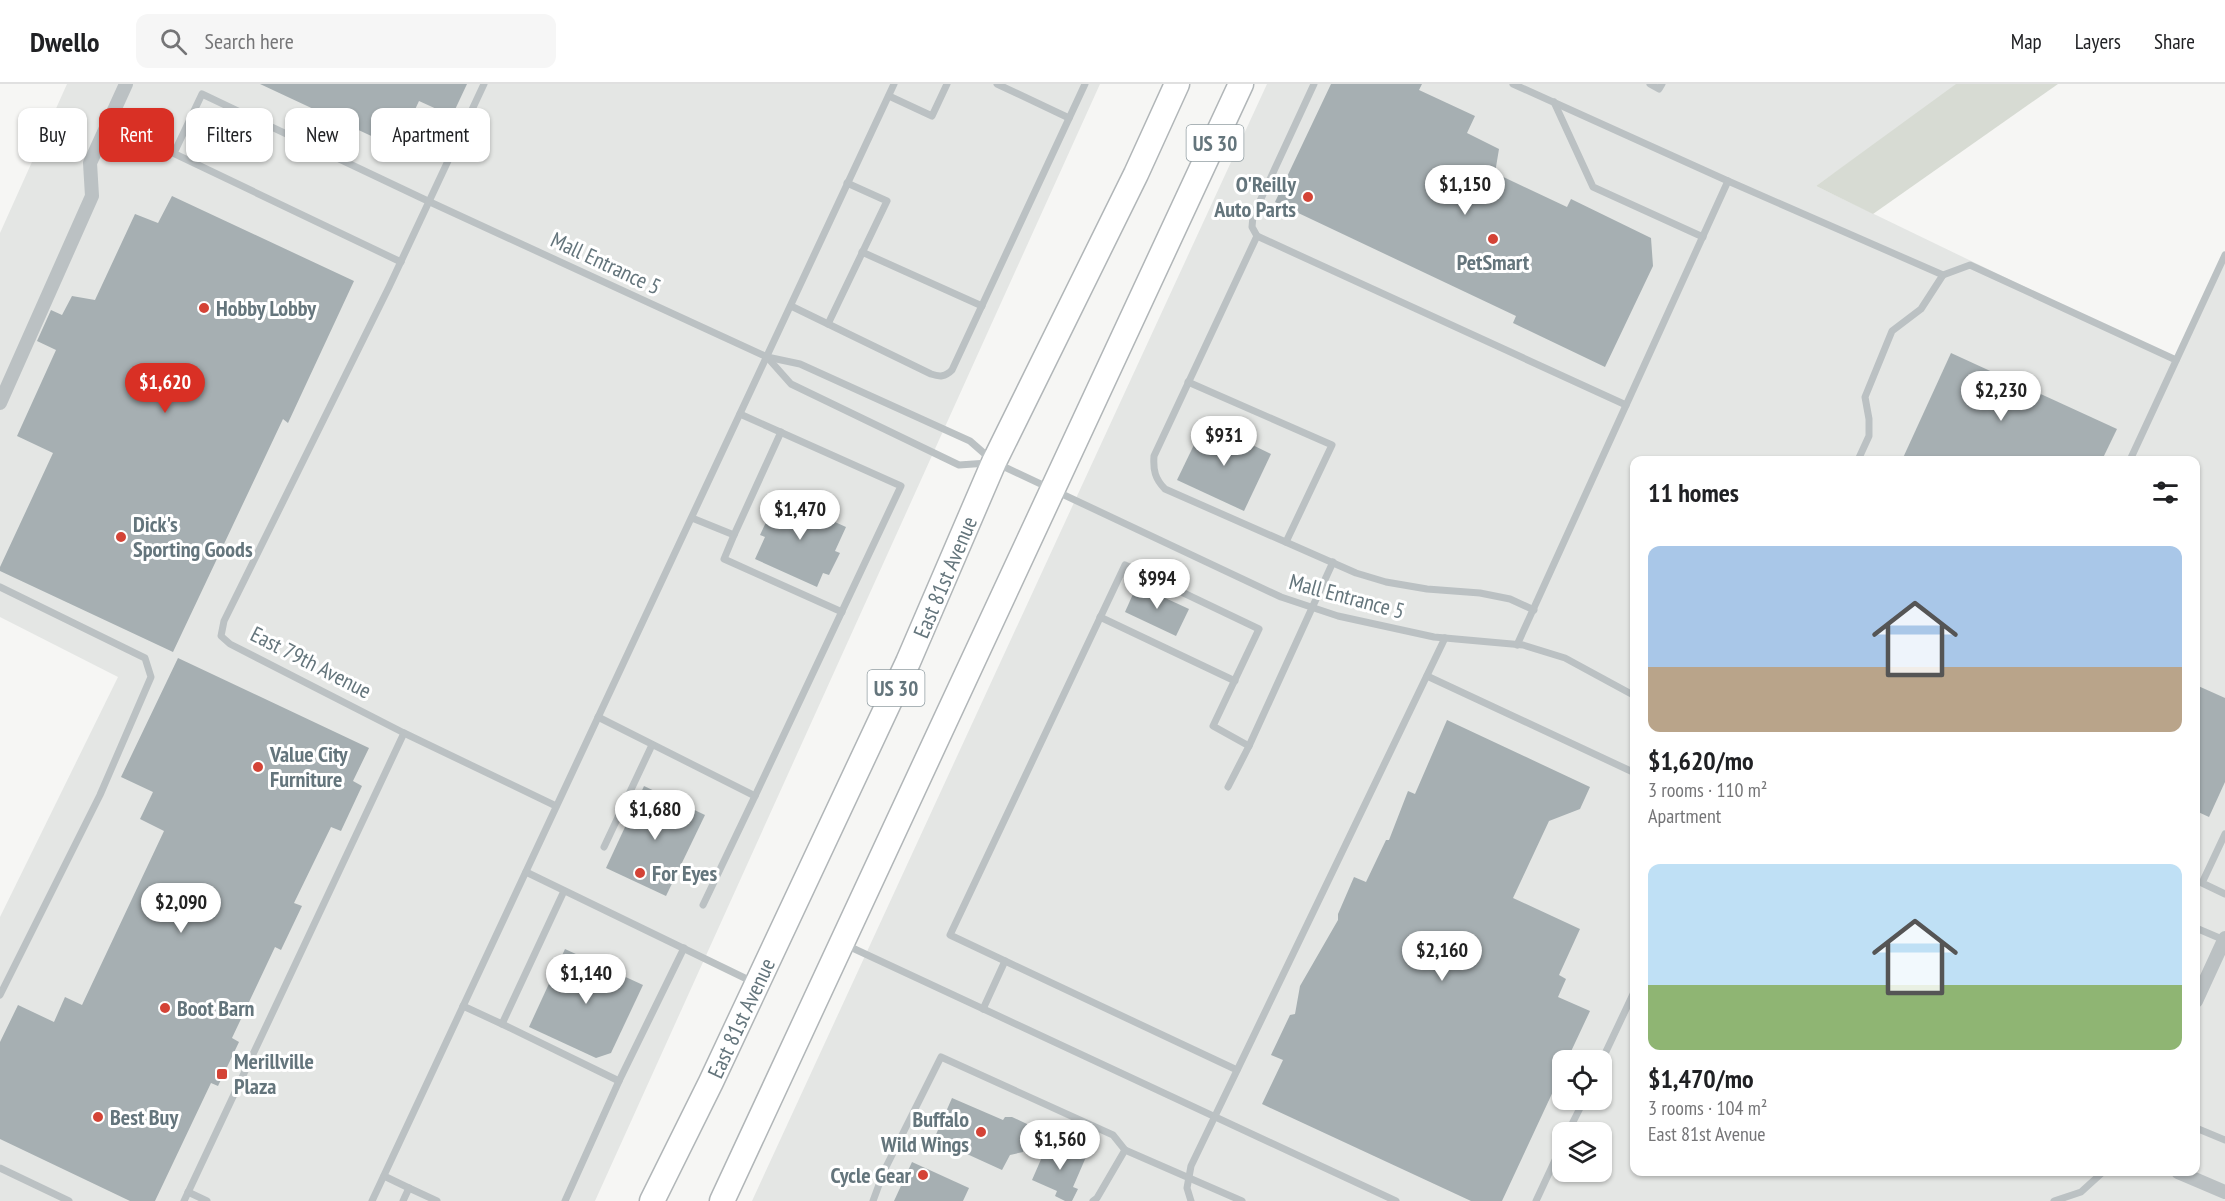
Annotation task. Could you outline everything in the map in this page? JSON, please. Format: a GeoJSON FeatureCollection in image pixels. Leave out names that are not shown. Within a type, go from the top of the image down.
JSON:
{"type":"FeatureCollection","features":[{"type":"Feature","properties":{"kind":"highway","name":"East 81st Avenue"},"geometry":{"type":"LineString","coordinates":[[652,1201],[908,662],[994,462],[1136,174],[1177,84]]}},
{"type":"Feature","properties":{"kind":"highway","name":"US 30"},"geometry":{"type":"LineString","coordinates":[[722,1201],[1241,84]]}},
{"type":"Feature","properties":{"kind":"street"},"geometry":{"type":"LineString","coordinates":[[115,108],[126,84]]}},
{"type":"Feature","properties":{"kind":"street"},"geometry":{"type":"LineString","coordinates":[[0,403],[92,196],[90,163],[99,142]]}},
{"type":"Feature","properties":{"kind":"street"},"geometry":{"type":"LineString","coordinates":[[2200,993],[2223,946]]}},
{"type":"Feature","properties":{"kind":"street"},"geometry":{"type":"LineString","coordinates":[[2187,1176],[2225,1192]]}},
{"type":"Feature","properties":{"kind":"lane","name":"East 79th Avenue"},"geometry":{"type":"LineString","coordinates":[[404,733],[230,644],[221,636],[224,621],[401,262],[484,84]]}},
{"type":"Feature","properties":{"kind":"lane"},"geometry":{"type":"LineString","coordinates":[[372,1201],[894,84]]}},
{"type":"Feature","properties":{"kind":"lane"},"geometry":{"type":"LineString","coordinates":[[889,96],[932,116],[947,84]]}},
{"type":"Feature","properties":{"kind":"lane"},"geometry":{"type":"LineString","coordinates":[[997,84],[1069,118]]}},
{"type":"Feature","properties":{"kind":"lane"},"geometry":{"type":"LineString","coordinates":[[791,306],[939,376],[947,375],[952,370],[1085,84]]}},
{"type":"Feature","properties":{"kind":"lane"},"geometry":{"type":"LineString","coordinates":[[1314,84],[1253,216],[1252,227],[1257,236],[1626,405]]}},
{"type":"Feature","properties":{"kind":"lane"},"geometry":{"type":"LineString","coordinates":[[1513,84],[1944,275]]}},
{"type":"Feature","properties":{"kind":"lane"},"geometry":{"type":"LineString","coordinates":[[1650,84],[1659,88],[1662,84]]}},
{"type":"Feature","properties":{"kind":"lane","name":"Mall Entrance 5"},"geometry":{"type":"LineString","coordinates":[[174,153],[202,94],[767,357],[800,364],[970,441],[994,462],[1281,597],[1338,616],[1445,638],[1517,645],[1565,658],[1630,693]]}},
{"type":"Feature","properties":{"kind":"lane"},"geometry":{"type":"LineString","coordinates":[[1554,102],[1593,187],[1703,237]]}},
{"type":"Feature","properties":{"kind":"lane"},"geometry":{"type":"LineString","coordinates":[[174,153],[401,262]]}},
{"type":"Feature","properties":{"kind":"lane"},"geometry":{"type":"LineString","coordinates":[[1517,645],[1728,181]]}},
{"type":"Feature","properties":{"kind":"lane"},"geometry":{"type":"LineString","coordinates":[[828,324],[887,201],[847,183]]}},
{"type":"Feature","properties":{"kind":"lane"},"geometry":{"type":"LineString","coordinates":[[1257,236],[1154,456],[1153,466],[1157,480],[1165,489],[1356,573],[1386,582],[1428,589],[1480,593],[1510,599],[1534,610]]}},
{"type":"Feature","properties":{"kind":"lane"},"geometry":{"type":"LineString","coordinates":[[862,252],[982,306]]}},
{"type":"Feature","properties":{"kind":"lane"},"geometry":{"type":"LineString","coordinates":[[2132,456],[2225,255]]}},
{"type":"Feature","properties":{"kind":"lane"},"geometry":{"type":"LineString","coordinates":[[1860,456],[1869,436],[1869,419],[1864,397],[1892,331],[1921,309],[1944,275],[1970,265],[2176,360]]}},
{"type":"Feature","properties":{"kind":"lane","name":"Mall Entrance 5"},"geometry":{"type":"LineString","coordinates":[[767,357],[791,384],[959,465],[994,462]]}},
{"type":"Feature","properties":{"kind":"lane"},"geometry":{"type":"LineString","coordinates":[[1188,382],[1332,445],[1286,542]]}},
{"type":"Feature","properties":{"kind":"lane"},"geometry":{"type":"LineString","coordinates":[[703,905],[901,486],[740,414]]}},
{"type":"Feature","properties":{"kind":"lane"},"geometry":{"type":"LineString","coordinates":[[781,432],[724,559],[842,612]]}},
{"type":"Feature","properties":{"kind":"lane"},"geometry":{"type":"LineString","coordinates":[[692,518],[734,535]]}},
{"type":"Feature","properties":{"kind":"lane"},"geometry":{"type":"LineString","coordinates":[[1228,787],[1333,562]]}},
{"type":"Feature","properties":{"kind":"lane"},"geometry":{"type":"LineString","coordinates":[[1237,1071],[950,935],[1125,565],[1259,629],[1213,726],[1249,746]]}},
{"type":"Feature","properties":{"kind":"lane"},"geometry":{"type":"LineString","coordinates":[[0,587],[145,658],[151,677],[100,795],[0,995]]}},
{"type":"Feature","properties":{"kind":"lane"},"geometry":{"type":"LineString","coordinates":[[1100,617],[1235,681]]}},
{"type":"Feature","properties":{"kind":"lane"},"geometry":{"type":"LineString","coordinates":[[1191,1201],[1187,1188],[1191,1166],[1445,638]]}},
{"type":"Feature","properties":{"kind":"lane"},"geometry":{"type":"LineString","coordinates":[[1427,676],[1630,771]]}},
{"type":"Feature","properties":{"kind":"lane"},"geometry":{"type":"LineString","coordinates":[[598,717],[755,796]]}},
{"type":"Feature","properties":{"kind":"lane"},"geometry":{"type":"LineString","coordinates":[[184,1201],[404,733],[556,806]]}},
{"type":"Feature","properties":{"kind":"lane"},"geometry":{"type":"LineString","coordinates":[[604,847],[652,745]]}},
{"type":"Feature","properties":{"kind":"lane"},"geometry":{"type":"LineString","coordinates":[[2225,834],[2202,883],[2225,894]]}},
{"type":"Feature","properties":{"kind":"lane"},"geometry":{"type":"LineString","coordinates":[[526,872],[757,984]]}},
{"type":"Feature","properties":{"kind":"lane"},"geometry":{"type":"LineString","coordinates":[[502,1024],[564,891]]}},
{"type":"Feature","properties":{"kind":"lane"},"geometry":{"type":"LineString","coordinates":[[2200,931],[2223,946]]}},
{"type":"Feature","properties":{"kind":"lane"},"geometry":{"type":"LineString","coordinates":[[842,943],[1396,1201]]}},
{"type":"Feature","properties":{"kind":"lane"},"geometry":{"type":"LineString","coordinates":[[565,1201],[619,1081],[684,948]]}},
{"type":"Feature","properties":{"kind":"lane"},"geometry":{"type":"LineString","coordinates":[[983,1009],[1005,961]]}},
{"type":"Feature","properties":{"kind":"lane"},"geometry":{"type":"LineString","coordinates":[[1607,1050],[1630,1001]]}},
{"type":"Feature","properties":{"kind":"lane"},"geometry":{"type":"LineString","coordinates":[[463,1006],[619,1081]]}},
{"type":"Feature","properties":{"kind":"lane"},"geometry":{"type":"LineString","coordinates":[[873,1201],[884,1171],[940,1058],[1113,1135],[1125,1150],[1242,1201]]}},
{"type":"Feature","properties":{"kind":"lane"},"geometry":{"type":"LineString","coordinates":[[2200,1130],[2225,1140]]}},
{"type":"Feature","properties":{"kind":"lane"},"geometry":{"type":"LineString","coordinates":[[1093,1201],[1125,1150]]}},
{"type":"Feature","properties":{"kind":"lane"},"geometry":{"type":"LineString","coordinates":[[1536,1201],[1552,1167]]}},
{"type":"Feature","properties":{"kind":"lane"},"geometry":{"type":"LineString","coordinates":[[0,1168],[69,1201]]}},
{"type":"Feature","properties":{"kind":"lane"},"geometry":{"type":"LineString","coordinates":[[384,1176],[437,1201]]}},
{"type":"Feature","properties":{"kind":"lane"},"geometry":{"type":"LineString","coordinates":[[2054,1201],[2081,1192],[2099,1176]]}},
{"type":"Feature","properties":{"kind":"lane"},"geometry":{"type":"LineString","coordinates":[[403,1201],[409,1188]]}},
{"type":"Feature","properties":{"kind":"lane"},"geometry":{"type":"LineString","coordinates":[[188,1192],[207,1201]]}},
{"type":"Feature","properties":{"kind":"shaded area"},"geometry":{"type":"Polygon","coordinates":[[[67,84],[1100,84],[595,1201],[0,1201],[0,917],[118,677],[0,617],[0,233],[32,162],[87,162],[87,108],[56,108],[67,84]]]}},
{"type":"Feature","properties":{"kind":"shaded area"},"geometry":{"type":"Polygon","coordinates":[[[1267,84],[1960,84],[1816,186],[2176,360],[2225,255],[2225,1201],[752,1201],[1267,84]]]}},
{"type":"Feature","properties":{"kind":"shaded area"},"geometry":{"type":"Polygon","coordinates":[[[1956,84],[2058,84],[1873,214],[1816,186],[1956,84]]]}},
{"type":"Feature","properties":{"kind":"building"},"geometry":{"type":"Polygon","coordinates":[[[260,84],[467,84],[456,108],[434,108],[419,101],[416,108],[371,108],[371,136],[359,130],[359,108],[311,108],[260,84]]]}},
{"type":"Feature","properties":{"kind":"building"},"geometry":{"type":"Polygon","coordinates":[[[1331,84],[1422,84],[1419,90],[1475,116],[1467,133],[1499,149],[1495,173],[1567,207],[1571,199],[1651,238],[1653,266],[1605,367],[1513,323],[1516,316],[1275,202],[1331,84]]]}},
{"type":"Feature","properties":{"kind":"building"},"geometry":{"type":"Polygon","coordinates":[[[172,196],[354,281],[288,423],[283,419],[173,652],[0,571],[53,453],[17,436],[56,350],[37,341],[51,310],[62,315],[72,296],[95,300],[135,214],[158,223],[172,196]]]}},
{"type":"Feature","properties":{"kind":"building"},"geometry":{"type":"Polygon","coordinates":[[[1951,353],[2117,429],[2104,456],[1904,456],[1951,353]]]}},
{"type":"Feature","properties":{"kind":"building"},"geometry":{"type":"Polygon","coordinates":[[[1205,422],[1271,454],[1244,511],[1177,480],[1205,422]]]}},
{"type":"Feature","properties":{"kind":"building"},"geometry":{"type":"Polygon","coordinates":[[[780,492],[809,502],[806,509],[846,527],[835,551],[840,553],[829,575],[823,573],[817,587],[755,559],[765,537],[760,535],[780,492]]]}},
{"type":"Feature","properties":{"kind":"building"},"geometry":{"type":"Polygon","coordinates":[[[1137,585],[1189,609],[1176,636],[1125,612],[1137,585]]]}},
{"type":"Feature","properties":{"kind":"building"},"geometry":{"type":"Polygon","coordinates":[[[178,658],[369,748],[353,781],[362,786],[341,831],[331,827],[294,903],[302,906],[281,950],[275,947],[232,1038],[239,1042],[218,1086],[211,1083],[155,1201],[130,1201],[0,1139],[0,1042],[18,1005],[54,1022],[65,997],[82,1005],[164,831],[140,819],[153,792],[121,777],[178,658]]]}},
{"type":"Feature","properties":{"kind":"building"},"geometry":{"type":"Polygon","coordinates":[[[2200,687],[2225,698],[2225,782],[2209,817],[2200,813],[2200,687]]]}},
{"type":"Feature","properties":{"kind":"building"},"geometry":{"type":"Polygon","coordinates":[[[1447,720],[1590,787],[1580,809],[1549,821],[1513,898],[1580,929],[1559,975],[1566,979],[1558,997],[1590,1011],[1572,1050],[1552,1050],[1552,1094],[1502,1201],[1471,1201],[1262,1104],[1283,1060],[1271,1055],[1290,1015],[1295,1014],[1300,986],[1338,920],[1338,914],[1354,877],[1366,882],[1386,840],[1389,840],[1408,791],[1415,794],[1447,720]]]}},
{"type":"Feature","properties":{"kind":"building"},"geometry":{"type":"Polygon","coordinates":[[[644,786],[705,815],[666,896],[606,868],[644,786]]]}},
{"type":"Feature","properties":{"kind":"building"},"geometry":{"type":"Polygon","coordinates":[[[565,949],[643,985],[611,1053],[596,1058],[529,1027],[565,949]]]}},
{"type":"Feature","properties":{"kind":"building","name":"Buffalo Wild Wings"},"geometry":{"type":"Polygon","coordinates":[[[952,1098],[1003,1120],[1005,1117],[1012,1117],[1027,1124],[1023,1152],[1010,1155],[1002,1170],[934,1139],[952,1098]]]}},
{"type":"Feature","properties":{"kind":"building"},"geometry":{"type":"Polygon","coordinates":[[[1049,1141],[1086,1157],[1073,1187],[1078,1189],[1072,1201],[1065,1201],[1055,1196],[1057,1191],[1032,1180],[1049,1141]]]}},
{"type":"Feature","properties":{"kind":"building","name":"Cycle Gear"},"geometry":{"type":"Polygon","coordinates":[[[912,1162],[969,1188],[963,1201],[894,1201],[912,1162]]]}},
{"type":"Feature","properties":{"kind":"place","name":"O'Reilly Auto Parts"},"geometry":{"type":"Point","coordinates":[1308,197]}},
{"type":"Feature","properties":{"kind":"place","name":"PetSmart"},"geometry":{"type":"Point","coordinates":[1493,239]}},
{"type":"Feature","properties":{"kind":"place","name":"Hobby Lobby"},"geometry":{"type":"Point","coordinates":[204,308]}},
{"type":"Feature","properties":{"kind":"place","name":"Dick's Sporting Goods"},"geometry":{"type":"Point","coordinates":[121,537]}},
{"type":"Feature","properties":{"kind":"place","name":"Value City Furniture"},"geometry":{"type":"Point","coordinates":[258,767]}},
{"type":"Feature","properties":{"kind":"place","name":"For Eyes"},"geometry":{"type":"Point","coordinates":[640,873]}},
{"type":"Feature","properties":{"kind":"place","name":"Boot Barn"},"geometry":{"type":"Point","coordinates":[165,1008]}},
{"type":"Feature","properties":{"kind":"place","name":"Merillville Plaza"},"geometry":{"type":"Point","coordinates":[222,1074]}},
{"type":"Feature","properties":{"kind":"place","name":"Best Buy"},"geometry":{"type":"Point","coordinates":[98,1117]}},
{"type":"Feature","properties":{"kind":"place","name":"Buffalo Wild Wings"},"geometry":{"type":"Point","coordinates":[981,1132]}},
{"type":"Feature","properties":{"kind":"place","name":"Cycle Gear"},"geometry":{"type":"Point","coordinates":[923,1175]}}]}
